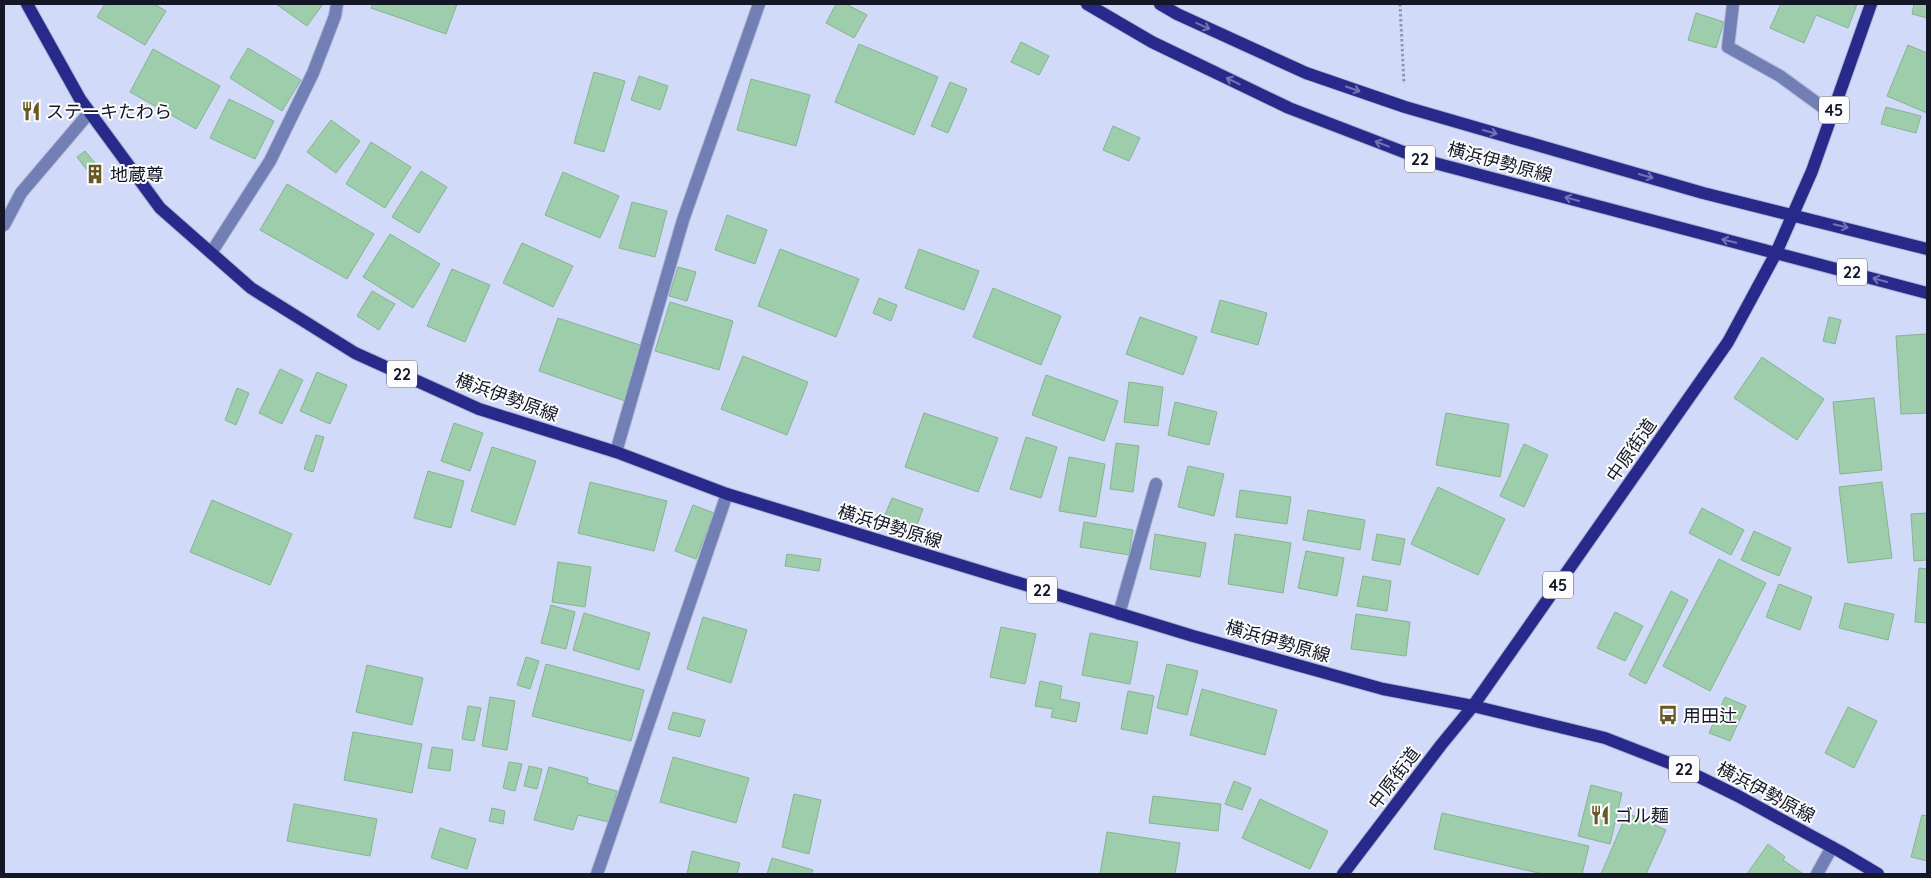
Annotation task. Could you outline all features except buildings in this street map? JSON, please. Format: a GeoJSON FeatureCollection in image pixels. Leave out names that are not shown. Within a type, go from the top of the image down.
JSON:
{"type":"FeatureCollection","features":[{"type":"Feature","properties":{"kind":"main road","name":"横浜伊勢原線"},"geometry":{"type":"LineString","coordinates":[[27,4],[89,113],[160,208],[251,288],[355,353],[479,409],[616,452],[727,494],[1119,614],[1383,689],[1473,706],[1605,738],[1677,766],[1738,796],[1878,874]]}},
{"type":"Feature","properties":{"kind":"main road","name":"横浜伊勢原線"},"geometry":{"type":"LineString","coordinates":[[1087,4],[1152,42],[1289,108],[1426,161],[1927,293]]}},
{"type":"Feature","properties":{"kind":"main road","name":"横浜伊勢原線"},"geometry":{"type":"LineString","coordinates":[[1160,4],[1177,14],[1306,73],[1406,107],[1703,193],[1927,249]]}},
{"type":"Feature","properties":{"kind":"main road","name":"中原街道"},"geometry":{"type":"LineString","coordinates":[[1344,874],[1441,745],[1473,706],[1728,342],[1776,252],[1812,171],[1871,4]]}},
{"type":"Feature","properties":{"kind":"street"},"geometry":{"type":"LineString","coordinates":[[211,253],[270,161],[313,73],[335,16],[337,4]]}},
{"type":"Feature","properties":{"kind":"street"},"geometry":{"type":"LineString","coordinates":[[616,452],[684,220],[759,4]]}},
{"type":"Feature","properties":{"kind":"street"},"geometry":{"type":"LineString","coordinates":[[1733,4],[1728,47],[1780,76],[1832,114]]}},
{"type":"Feature","properties":{"kind":"street"},"geometry":{"type":"LineString","coordinates":[[4,207],[21,193],[89,113]]}},
{"type":"Feature","properties":{"kind":"street"},"geometry":{"type":"LineString","coordinates":[[4,225],[21,193]]}},
{"type":"Feature","properties":{"kind":"street"},"geometry":{"type":"LineString","coordinates":[[1119,614],[1156,484]]}},
{"type":"Feature","properties":{"kind":"street"},"geometry":{"type":"LineString","coordinates":[[597,874],[727,494]]}},
{"type":"Feature","properties":{"kind":"street"},"geometry":{"type":"LineString","coordinates":[[1816,874],[1832,847]]}},
{"type":"Feature","properties":{"kind":"path"},"geometry":{"type":"LineString","coordinates":[[1400,4],[1406,107]]}},
{"type":"Feature","properties":{"kind":"place","name":"ステーキたわら"},"geometry":{"type":"Point","coordinates":[31,111]}},
{"type":"Feature","properties":{"kind":"place","name":"地蔵尊"},"geometry":{"type":"Point","coordinates":[95,174]}},
{"type":"Feature","properties":{"kind":"place","name":"用田辻"},"geometry":{"type":"Point","coordinates":[1668,715]}},
{"type":"Feature","properties":{"kind":"place","name":"ゴル麺"},"geometry":{"type":"Point","coordinates":[1600,815]}}]}
